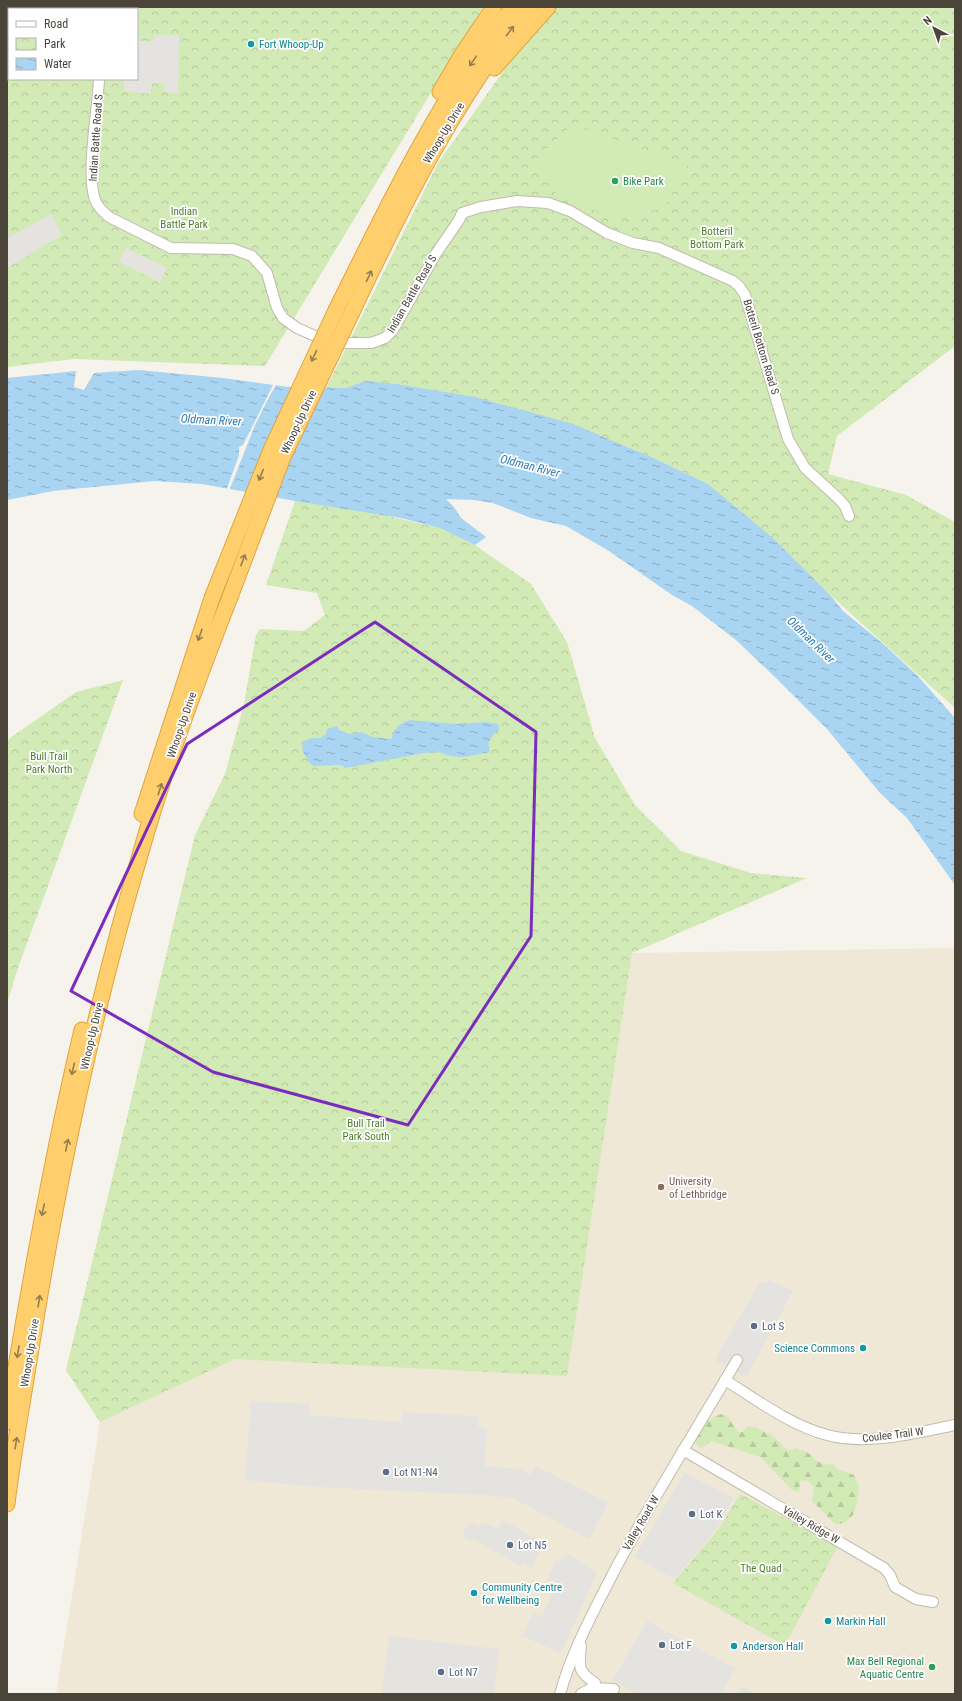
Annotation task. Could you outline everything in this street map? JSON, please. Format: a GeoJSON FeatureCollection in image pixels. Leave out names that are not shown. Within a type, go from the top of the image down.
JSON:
{"type":"FeatureCollection","features":[{"type":"Feature","properties":{"kind":"highway"},"geometry":{"type":"LineString","coordinates":[[337,308],[364,242],[428,115],[461,56],[494,7]]}},
{"type":"Feature","properties":{"kind":"highway","name":"Whoop-Up Drive"},"geometry":{"type":"LineString","coordinates":[[7,1422],[36,1248],[65,1102],[83,1027],[133,841],[212,598],[271,450],[337,308],[443,106],[484,45],[513,7]]}},
{"type":"Feature","properties":{"kind":"highway","name":"Whoop-Up Drive"},"geometry":{"type":"LineString","coordinates":[[7,1514],[46,1251],[93,1029],[142,846],[197,682],[283,457],[384,243],[416,180],[456,111],[493,55],[529,7]]}},
{"type":"Feature","properties":{"kind":"highway"},"geometry":{"type":"LineString","coordinates":[[456,111],[548,7]]}},
{"type":"Feature","properties":{"kind":"street","name":"Indian Battle Road S"},"geometry":{"type":"LineString","coordinates":[[99,80],[91,180],[95,200],[102,211],[109,217],[171,248],[233,249],[252,256],[266,273],[277,308],[283,318],[304,332],[327,340],[357,343],[371,343],[382,340],[388,336],[393,330],[435,255],[459,220],[462,213]]}},
{"type":"Feature","properties":{"kind":"street","name":"Botteril Bottom Road S"},"geometry":{"type":"LineString","coordinates":[[462,213],[481,207],[517,201],[548,203],[570,211],[607,233],[633,243],[659,248],[733,281],[739,286],[745,295],[788,439],[805,468],[845,506],[849,516]]}},
{"type":"Feature","properties":{"kind":"street","name":"Valley Road W"},"geometry":{"type":"LineString","coordinates":[[560,1694],[564,1679],[581,1638],[614,1570],[737,1360]]}},
{"type":"Feature","properties":{"kind":"street","name":"Coulee Trail W"},"geometry":{"type":"LineString","coordinates":[[725,1380],[799,1425],[828,1436],[855,1439],[874,1438],[955,1425]]}},
{"type":"Feature","properties":{"kind":"street","name":"Valley Ridge W"},"geometry":{"type":"LineString","coordinates":[[683,1450],[884,1568],[890,1575],[895,1587],[916,1599],[933,1602]]}},
{"type":"Feature","properties":{"kind":"street"},"geometry":{"type":"LineString","coordinates":[[581,1638],[580,1671],[584,1676],[595,1683]]}},
{"type":"Feature","properties":{"kind":"street"},"geometry":{"type":"LineString","coordinates":[[581,1694],[592,1688],[614,1689]]}},
{"type":"Feature","properties":{"kind":"highlighted area"},"geometry":{"type":"Polygon","coordinates":[[[375,622],[536,732],[531,936],[408,1125],[213,1072],[71,991],[187,744],[375,622]]]}},
{"type":"Feature","properties":{"kind":"shaded area"},"geometry":{"type":"Polygon","coordinates":[[[138,32],[139,41],[154,41],[154,35],[179,35],[178,93],[164,92],[165,84],[152,83],[151,94],[124,91],[124,80],[138,80],[138,32]]]}},
{"type":"Feature","properties":{"kind":"shaded area"},"geometry":{"type":"Polygon","coordinates":[[[52,214],[62,235],[7,268],[7,238],[52,214]]]}},
{"type":"Feature","properties":{"kind":"shaded area"},"geometry":{"type":"Polygon","coordinates":[[[126,248],[167,268],[160,282],[119,262],[126,248]]]}},
{"type":"Feature","properties":{"kind":"shaded area","name":"University of Lethbridge"},"geometry":{"type":"Polygon","coordinates":[[[955,948],[955,1694],[56,1694],[100,1422],[632,953],[955,948]]]}},
{"type":"Feature","properties":{"kind":"shaded area","name":"Lot S"},"geometry":{"type":"Polygon","coordinates":[[[768,1280],[793,1291],[746,1378],[715,1360],[760,1282],[765,1284],[768,1280]]]}},
{"type":"Feature","properties":{"kind":"shaded area","name":"Lot N1-N4"},"geometry":{"type":"Polygon","coordinates":[[[251,1401],[310,1404],[310,1415],[402,1422],[402,1412],[479,1416],[478,1427],[487,1428],[485,1466],[520,1469],[531,1475],[536,1466],[608,1503],[589,1539],[513,1498],[483,1495],[317,1487],[245,1480],[251,1401]]]}},
{"type":"Feature","properties":{"kind":"shaded area","name":"Lot K"},"geometry":{"type":"Polygon","coordinates":[[[684,1473],[734,1498],[715,1531],[674,1579],[635,1557],[684,1473]]]}},
{"type":"Feature","properties":{"kind":"shaded area","name":"Lot N5"},"geometry":{"type":"Polygon","coordinates":[[[503,1520],[538,1540],[533,1549],[539,1552],[532,1568],[523,1563],[521,1566],[473,1539],[471,1541],[462,1535],[470,1522],[479,1527],[482,1521],[498,1529],[503,1520]]]}},
{"type":"Feature","properties":{"kind":"shaded area"},"geometry":{"type":"Polygon","coordinates":[[[566,1553],[597,1572],[561,1653],[522,1636],[533,1613],[542,1617],[556,1585],[547,1580],[556,1561],[560,1563],[566,1553]]]}},
{"type":"Feature","properties":{"kind":"shaded area","name":"Lot F"},"geometry":{"type":"Polygon","coordinates":[[[647,1621],[735,1668],[721,1694],[638,1694],[613,1680],[647,1621]]]}},
{"type":"Feature","properties":{"kind":"shaded area","name":"Lot N7"},"geometry":{"type":"Polygon","coordinates":[[[389,1636],[499,1649],[494,1694],[382,1694],[389,1636]]]}},
{"type":"Feature","properties":{"kind":"shaded area"},"geometry":{"type":"Polygon","coordinates":[[[741,1686],[756,1694],[737,1694],[741,1686]]]}},
{"type":"Feature","properties":{"kind":"green space","name":"Indian Battle Park"},"geometry":{"type":"Polygon","coordinates":[[[7,7],[483,7],[265,366],[74,359],[7,367],[7,7]]]}},
{"type":"Feature","properties":{"kind":"green space","name":"Botteril Bottom Park"},"geometry":{"type":"Polygon","coordinates":[[[556,7],[955,7],[955,346],[837,436],[828,474],[906,495],[955,522],[955,708],[708,484],[326,388],[438,163],[517,52],[556,7]]]}},
{"type":"Feature","properties":{"kind":"green space","name":"Bike Park"},"geometry":{"type":"Polygon","coordinates":[[[572,125],[688,165],[664,208],[618,219],[558,197],[537,158],[572,125]]]}},
{"type":"Feature","properties":{"kind":"green space","name":"Bull Trail Park South"},"geometry":{"type":"Polygon","coordinates":[[[295,501],[370,512],[440,528],[475,545],[531,584],[567,642],[595,738],[635,805],[681,851],[751,873],[807,878],[632,953],[567,1376],[235,1359],[100,1422],[66,1370],[195,835],[225,774],[244,704],[256,635],[260,629],[304,631],[325,615],[317,593],[266,585],[295,501]]]}},
{"type":"Feature","properties":{"kind":"green space","name":"Bull Trail Park North"},"geometry":{"type":"Polygon","coordinates":[[[123,680],[18,968],[7,1003],[7,742],[10,738],[76,692],[123,680]]]}},
{"type":"Feature","properties":{"kind":"green space"},"geometry":{"type":"Polygon","coordinates":[[[721,1414],[727,1416],[738,1432],[743,1432],[747,1427],[756,1427],[772,1435],[788,1451],[796,1448],[805,1451],[823,1464],[833,1464],[837,1469],[854,1475],[859,1486],[857,1503],[853,1515],[845,1523],[835,1524],[812,1501],[814,1487],[807,1480],[800,1481],[799,1492],[792,1490],[760,1457],[711,1441],[701,1448],[694,1442],[699,1432],[707,1422],[721,1414]]]}},
{"type":"Feature","properties":{"kind":"green space","name":"The Quad"},"geometry":{"type":"Polygon","coordinates":[[[740,1494],[838,1546],[789,1638],[782,1644],[673,1583],[717,1531],[740,1494]]]}},
{"type":"Feature","properties":{"kind":"water","name":"Oldman River"},"geometry":{"type":"Polygon","coordinates":[[[139,370],[223,378],[288,387],[346,388],[366,381],[396,384],[475,397],[573,424],[653,458],[708,484],[773,538],[831,596],[843,611],[880,641],[916,674],[955,718],[955,885],[907,818],[880,793],[827,729],[736,640],[692,606],[672,595],[609,551],[566,526],[531,518],[493,503],[474,500],[446,499],[454,507],[461,518],[486,537],[475,545],[440,528],[401,518],[202,484],[155,481],[53,491],[7,500],[7,378],[76,371],[74,387],[84,390],[94,373],[139,370]]]}},
{"type":"Feature","properties":{"kind":"water"},"geometry":{"type":"Polygon","coordinates":[[[410,720],[456,724],[485,722],[498,724],[499,730],[492,736],[488,743],[490,752],[463,757],[450,756],[439,752],[424,753],[345,768],[342,765],[313,766],[306,758],[303,750],[302,743],[312,738],[320,738],[326,734],[327,729],[337,726],[340,731],[349,734],[361,732],[372,737],[391,739],[398,727],[410,720]]]}},
{"type":"Feature","properties":{"kind":"pier"},"geometry":{"type":"Polygon","coordinates":[[[274,383],[277,383],[255,425],[229,491],[226,491],[239,455],[239,447],[243,445],[274,383]]]}},
{"type":"Feature","properties":{"kind":"place","name":"Fort Whoop-Up"},"geometry":{"type":"Point","coordinates":[251,44]}},
{"type":"Feature","properties":{"kind":"place","name":"Bike Park"},"geometry":{"type":"Point","coordinates":[615,181]}},
{"type":"Feature","properties":{"kind":"place","name":"University of Lethbridge"},"geometry":{"type":"Point","coordinates":[661,1187]}},
{"type":"Feature","properties":{"kind":"place","name":"Lot S"},"geometry":{"type":"Point","coordinates":[754,1326]}},
{"type":"Feature","properties":{"kind":"place","name":"Science Commons"},"geometry":{"type":"Point","coordinates":[863,1348]}},
{"type":"Feature","properties":{"kind":"place","name":"Lot N1-N4"},"geometry":{"type":"Point","coordinates":[386,1472]}},
{"type":"Feature","properties":{"kind":"place","name":"Lot K"},"geometry":{"type":"Point","coordinates":[692,1514]}},
{"type":"Feature","properties":{"kind":"place","name":"Lot N5"},"geometry":{"type":"Point","coordinates":[510,1545]}},
{"type":"Feature","properties":{"kind":"place","name":"Community Centre for Wellbeing"},"geometry":{"type":"Point","coordinates":[474,1593]}},
{"type":"Feature","properties":{"kind":"place","name":"Markin Hall"},"geometry":{"type":"Point","coordinates":[828,1621]}},
{"type":"Feature","properties":{"kind":"place","name":"Lot F"},"geometry":{"type":"Point","coordinates":[662,1645]}},
{"type":"Feature","properties":{"kind":"place","name":"Anderson Hall"},"geometry":{"type":"Point","coordinates":[734,1646]}},
{"type":"Feature","properties":{"kind":"place","name":"Max Bell Regional Aquatic Centre"},"geometry":{"type":"Point","coordinates":[932,1667]}},
{"type":"Feature","properties":{"kind":"place","name":"Lot N7"},"geometry":{"type":"Point","coordinates":[441,1672]}}]}
